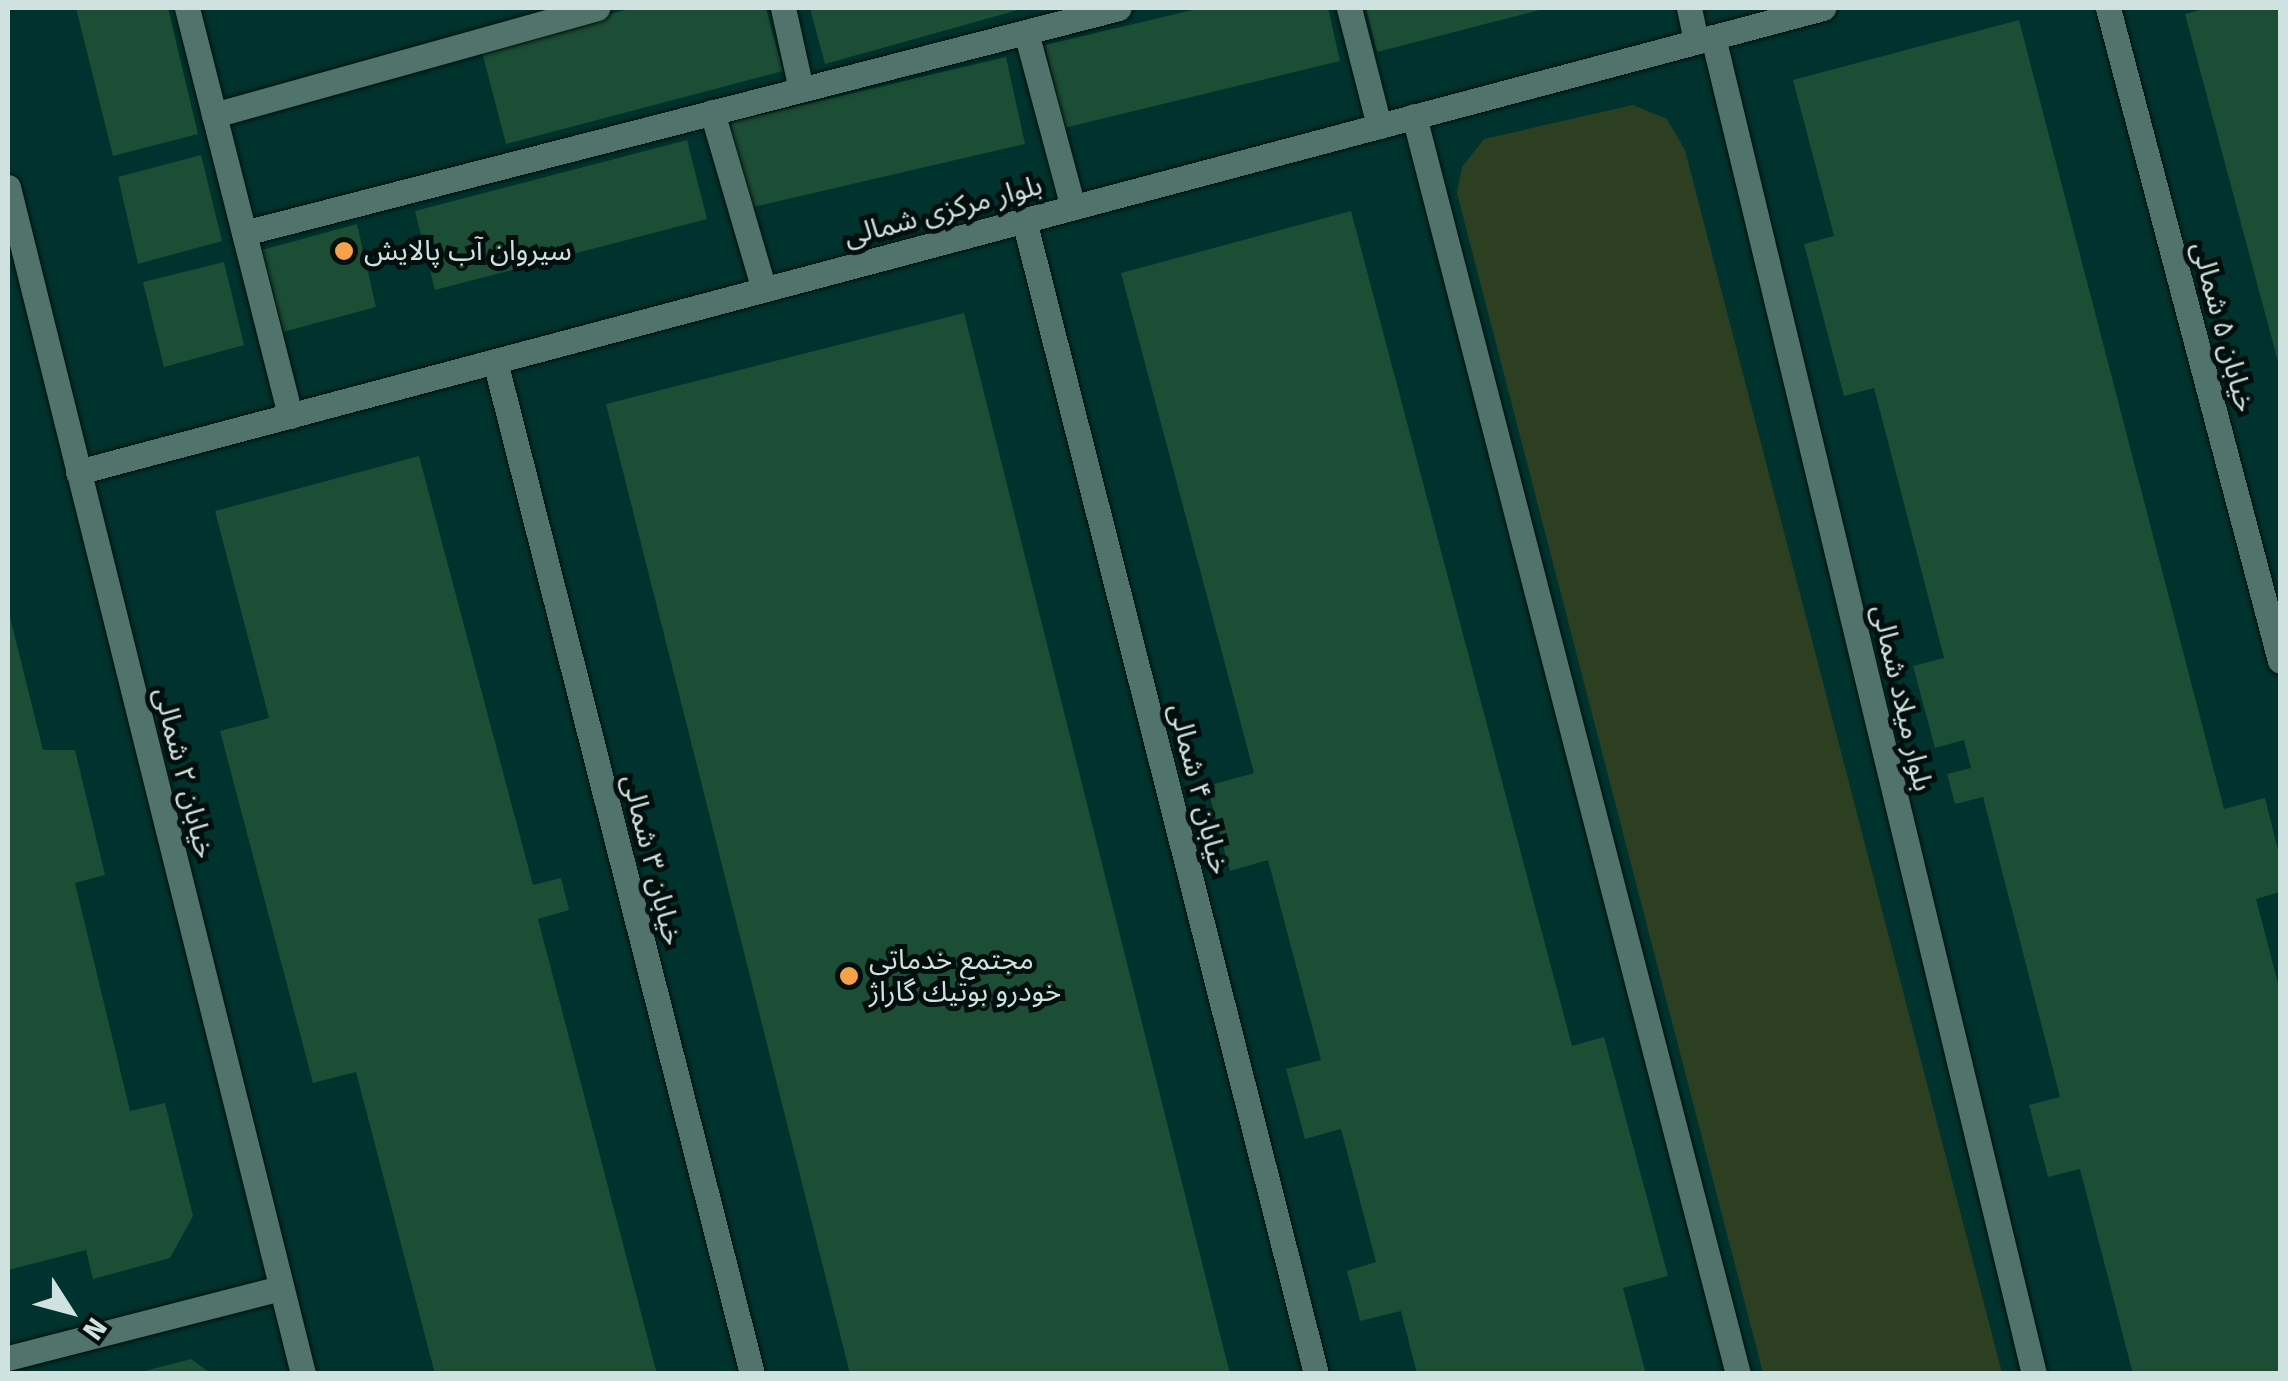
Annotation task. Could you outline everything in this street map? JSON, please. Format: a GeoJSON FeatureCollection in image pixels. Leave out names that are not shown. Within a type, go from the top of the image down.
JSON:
{"type":"FeatureCollection","features":[{"type":"Feature","properties":{"kind":"lane"},"geometry":{"type":"LineString","coordinates":[[187,8],[290,416]]}},
{"type":"Feature","properties":{"kind":"lane"},"geometry":{"type":"LineString","coordinates":[[214,115],[542,15],[597,8]]}},
{"type":"Feature","properties":{"kind":"lane"},"geometry":{"type":"LineString","coordinates":[[783,8],[801,90]]}},
{"type":"Feature","properties":{"kind":"lane"},"geometry":{"type":"LineString","coordinates":[[244,234],[1119,8]]}},
{"type":"Feature","properties":{"kind":"lane"},"geometry":{"type":"LineString","coordinates":[[1349,8],[1379,126]]}},
{"type":"Feature","properties":{"kind":"lane","name":"بلوار میلاد شمالی"},"geometry":{"type":"LineString","coordinates":[[1689,8],[1704,39],[2034,1374]]}},
{"type":"Feature","properties":{"kind":"lane","name":"بلوار مرکزی شمالی"},"geometry":{"type":"LineString","coordinates":[[78,472],[1824,8]]}},
{"type":"Feature","properties":{"kind":"lane","name":"خیابان ۵ شمالی"},"geometry":{"type":"LineString","coordinates":[[2108,8],[2280,661]]}},
{"type":"Feature","properties":{"kind":"lane"},"geometry":{"type":"LineString","coordinates":[[1026,32],[1073,207]]}},
{"type":"Feature","properties":{"kind":"lane"},"geometry":{"type":"LineString","coordinates":[[712,112],[764,290]]}},
{"type":"Feature","properties":{"kind":"lane"},"geometry":{"type":"LineString","coordinates":[[1414,116],[1738,1374]]}},
{"type":"Feature","properties":{"kind":"lane","name":"خیابان ۲ شمالی"},"geometry":{"type":"LineString","coordinates":[[8,187],[303,1374]]}},
{"type":"Feature","properties":{"kind":"lane","name":"خیابان ۴ شمالی"},"geometry":{"type":"LineString","coordinates":[[1024,220],[1316,1374]]}},
{"type":"Feature","properties":{"kind":"lane","name":"خیابان ۳ شمالی"},"geometry":{"type":"LineString","coordinates":[[495,361],[752,1374]]}},
{"type":"Feature","properties":{"kind":"lane"},"geometry":{"type":"LineString","coordinates":[[8,1358],[282,1288]]}},
{"type":"Feature","properties":{"kind":"shaded area"},"geometry":{"type":"Polygon","coordinates":[[[8,8],[2280,8],[2280,1373],[8,1373],[8,8]]]}},
{"type":"Feature","properties":{"kind":"shaded area"},"geometry":{"type":"Polygon","coordinates":[[[1633,105],[1667,119],[1685,150],[2002,1373],[1763,1373],[1457,193],[1462,167],[1484,139],[1633,105]]]}},
{"type":"Feature","properties":{"kind":"building"},"geometry":{"type":"Polygon","coordinates":[[[76,8],[168,8],[198,134],[113,156],[76,8]]]}},
{"type":"Feature","properties":{"kind":"building"},"geometry":{"type":"Polygon","coordinates":[[[633,8],[766,8],[783,71],[506,144],[481,48],[633,8]]]}},
{"type":"Feature","properties":{"kind":"building"},"geometry":{"type":"Polygon","coordinates":[[[810,8],[1022,8],[1022,9],[825,64],[810,8]]]}},
{"type":"Feature","properties":{"kind":"building"},"geometry":{"type":"Polygon","coordinates":[[[1201,8],[1328,8],[1340,61],[1064,128],[1045,45],[1201,8]]]}},
{"type":"Feature","properties":{"kind":"building"},"geometry":{"type":"Polygon","coordinates":[[[1366,8],[1543,8],[1543,9],[1377,52],[1366,8]]]}},
{"type":"Feature","properties":{"kind":"building"},"geometry":{"type":"Polygon","coordinates":[[[2208,8],[2280,8],[2280,369],[2185,14],[2208,8]]]}},
{"type":"Feature","properties":{"kind":"building"},"geometry":{"type":"Polygon","coordinates":[[[2019,20],[2224,809],[2265,798],[2280,858],[2280,892],[2256,899],[2280,991],[2280,1374],[2133,1374],[2080,1169],[2048,1177],[2029,1105],[2060,1097],[1983,797],[1955,804],[1947,774],[1971,768],[1964,740],[1935,748],[1913,666],[1944,658],[1874,388],[1844,396],[1804,244],[1834,236],[1793,80],[2019,20]]]}},
{"type":"Feature","properties":{"kind":"building"},"geometry":{"type":"Polygon","coordinates":[[[1006,57],[1025,144],[749,208],[730,122],[1006,57]]]}},
{"type":"Feature","properties":{"kind":"building"},"geometry":{"type":"Polygon","coordinates":[[[687,140],[707,219],[435,290],[415,211],[687,140]]]}},
{"type":"Feature","properties":{"kind":"building"},"geometry":{"type":"Polygon","coordinates":[[[201,155],[222,241],[138,264],[118,177],[201,155]]]}},
{"type":"Feature","properties":{"kind":"building"},"geometry":{"type":"Polygon","coordinates":[[[1351,211],[1572,1046],[1604,1037],[1668,1276],[1623,1288],[1646,1374],[1417,1374],[1401,1311],[1360,1321],[1347,1271],[1376,1262],[1341,1129],[1305,1139],[1286,1069],[1321,1060],[1268,860],[1230,871],[1207,786],[1254,773],[1121,273],[1351,211]]]}},
{"type":"Feature","properties":{"kind":"building"},"geometry":{"type":"Polygon","coordinates":[[[357,224],[376,307],[283,332],[262,250],[357,224]]]}},
{"type":"Feature","properties":{"kind":"building"},"geometry":{"type":"Polygon","coordinates":[[[224,262],[244,345],[164,367],[143,282],[224,262]]]}},
{"type":"Feature","properties":{"kind":"building"},"geometry":{"type":"Polygon","coordinates":[[[964,313],[1230,1374],[850,1374],[606,404],[964,313]]]}},
{"type":"Feature","properties":{"kind":"building"},"geometry":{"type":"Polygon","coordinates":[[[419,456],[533,885],[561,878],[569,910],[538,919],[657,1374],[435,1374],[356,1072],[313,1083],[220,731],[269,718],[215,511],[419,456]]]}},
{"type":"Feature","properties":{"kind":"building"},"geometry":{"type":"Polygon","coordinates":[[[8,609],[43,750],[75,750],[105,875],[75,883],[130,1111],[165,1103],[193,1216],[170,1258],[93,1279],[86,1250],[8,1270],[8,609]]]}},
{"type":"Feature","properties":{"kind":"building"},"geometry":{"type":"Polygon","coordinates":[[[191,1359],[212,1374],[141,1372],[191,1359]]]}},
{"type":"Feature","properties":{"kind":"place","name":"سیروان آب پالایش"},"geometry":{"type":"Point","coordinates":[344,251]}},
{"type":"Feature","properties":{"kind":"place","name":"مجتمع خدماتي خودرو بوتيك گاراژ"},"geometry":{"type":"Point","coordinates":[849,976]}}]}
